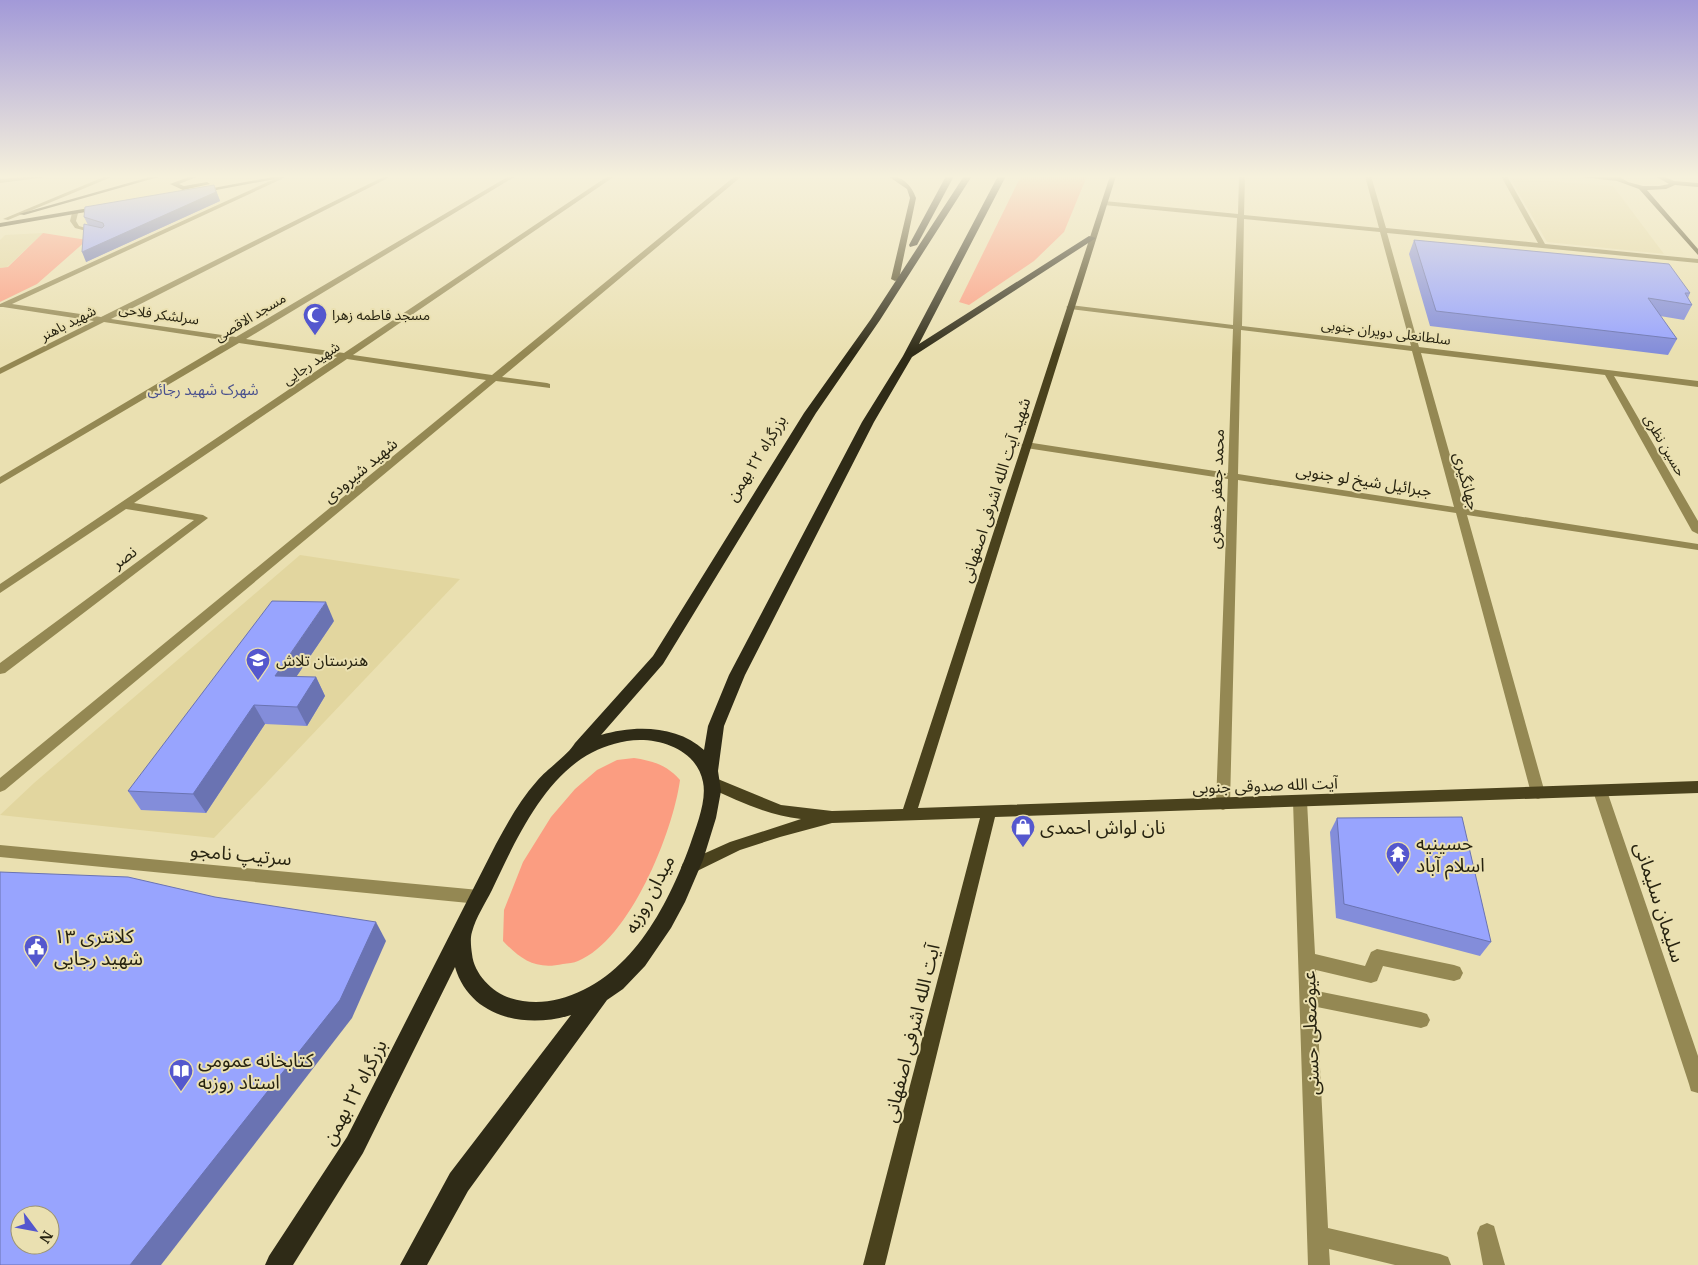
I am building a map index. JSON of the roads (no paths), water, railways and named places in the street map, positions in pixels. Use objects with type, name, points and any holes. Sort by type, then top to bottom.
[{"type":"highway","points":[[864,336],[919,235]]},
{"type":"highway","name":"بزرگراه ۲۲ بهمن","points":[[573,756],[658,660],[810,413],[864,336],[930,235]]},
{"type":"highway","points":[[711,777],[716,726],[737,675],[868,422],[908,356],[971,235]]},
{"type":"highway","points":[[908,356],[1092,238]]},
{"type":"highway","name":"میدان روزبه","points":[[632,734],[653,734],[671,738],[688,746],[701,757],[711,777],[709,807],[699,848],[655,936],[622,977],[600,993],[574,1005],[548,1011],[522,1011],[498,1004],[479,992],[467,975],[460,955],[461,934],[504,844],[517,822],[544,786],[573,756],[592,745],[612,738],[632,734]]},
{"type":"highway","name":"بزرگراه ۲۲ بهمن","points":[[278,1265],[355,1145],[461,934]]},
{"type":"highway","points":[[413,1265],[459,1182],[600,993]]},
{"type":"main road","points":[[895,279],[905,235]]},
{"type":"main road","name":"شهید آیت الله اشرفی اصفهانی","points":[[908,815],[1093,235]]},
{"type":"main road","points":[[1682,235],[1698,253]]},
{"type":"main road","points":[[711,777],[757,804],[781,811],[832,817]]},
{"type":"main road","name":"آیت الله صدوقی جنوبی","points":[[832,817],[1698,787]]},
{"type":"main road","name":"آیت الله اشرفی اصفهانی","points":[[874,1265],[989,812]]},
{"type":"main road","points":[[689,868],[735,846],[779,831],[832,817]]},
{"type":"street","points":[[2,306],[157,235]]},
{"type":"street","name":"شهید باهنر","points":[[0,371],[271,235]]},
{"type":"street","name":"مسجد الاقصی","points":[[0,481],[414,235]]},
{"type":"street","name":"شهید رجایی","points":[[0,589],[525,235]]},
{"type":"street","name":"شهید شیرودی","points":[[0,786],[667,235]]},
{"type":"street","name":"محمد جعفر جعفری","points":[[1223,804],[1239,235]]},
{"type":"street","name":"جهانگیری","points":[[1383,235],[1538,793]]},
{"type":"street","points":[[1433,235],[1698,261]]},
{"type":"street","points":[[1537,235],[1543,246]]},
{"type":"street","name":"سرلشکر فلاحی","points":[[2,306],[547,386]]},
{"type":"street","name":"سلطانعلی دویران جنوبی","points":[[1070,307],[1698,384]]},
{"type":"street","name":"حسین نظری","points":[[1608,373],[1698,530]]},
{"type":"street","name":"جبرائیل شیخ لو جنوبی","points":[[1026,445],[1698,547]]},
{"type":"street","name":"نصر","points":[[0,670],[203,518],[124,505]]},
{"type":"street","name":"سلیمان سلیمانی","points":[[1600,791],[1698,1084]]},
{"type":"street","name":"عیوضعلی حسنی","points":[[1300,801],[1319,1265]]},
{"type":"street","name":"سرتیپ نامجو","points":[[0,851],[478,897]]},
{"type":"street","points":[[1306,960],[1371,975],[1377,957],[1454,973]]},
{"type":"street","points":[[1308,997],[1421,1020]]},
{"type":"street","points":[[1487,1233],[1494,1265]]},
{"type":"street","points":[[1318,1236],[1440,1265]]},
{"type":"place","name":"مسجد فاطمه زهرا","points":[[315,336]]},
{"type":"place","name":"هنرستان تلاش","points":[[258,681]]},
{"type":"place","name":"نان لواش احمدی","points":[[1023,848]]},
{"type":"place","name":"حسینیه اسلام آباد","points":[[1398,875]]},
{"type":"place","name":"کلانتری ۱۳ شهید رجایی","points":[[36,968]]},
{"type":"place","name":"کتابخانه عمومی استاد روزبه","points":[[181,1092]]},
{"type":"district","name":"شهرک شهید رجائی","points":[[203,389]]}]
